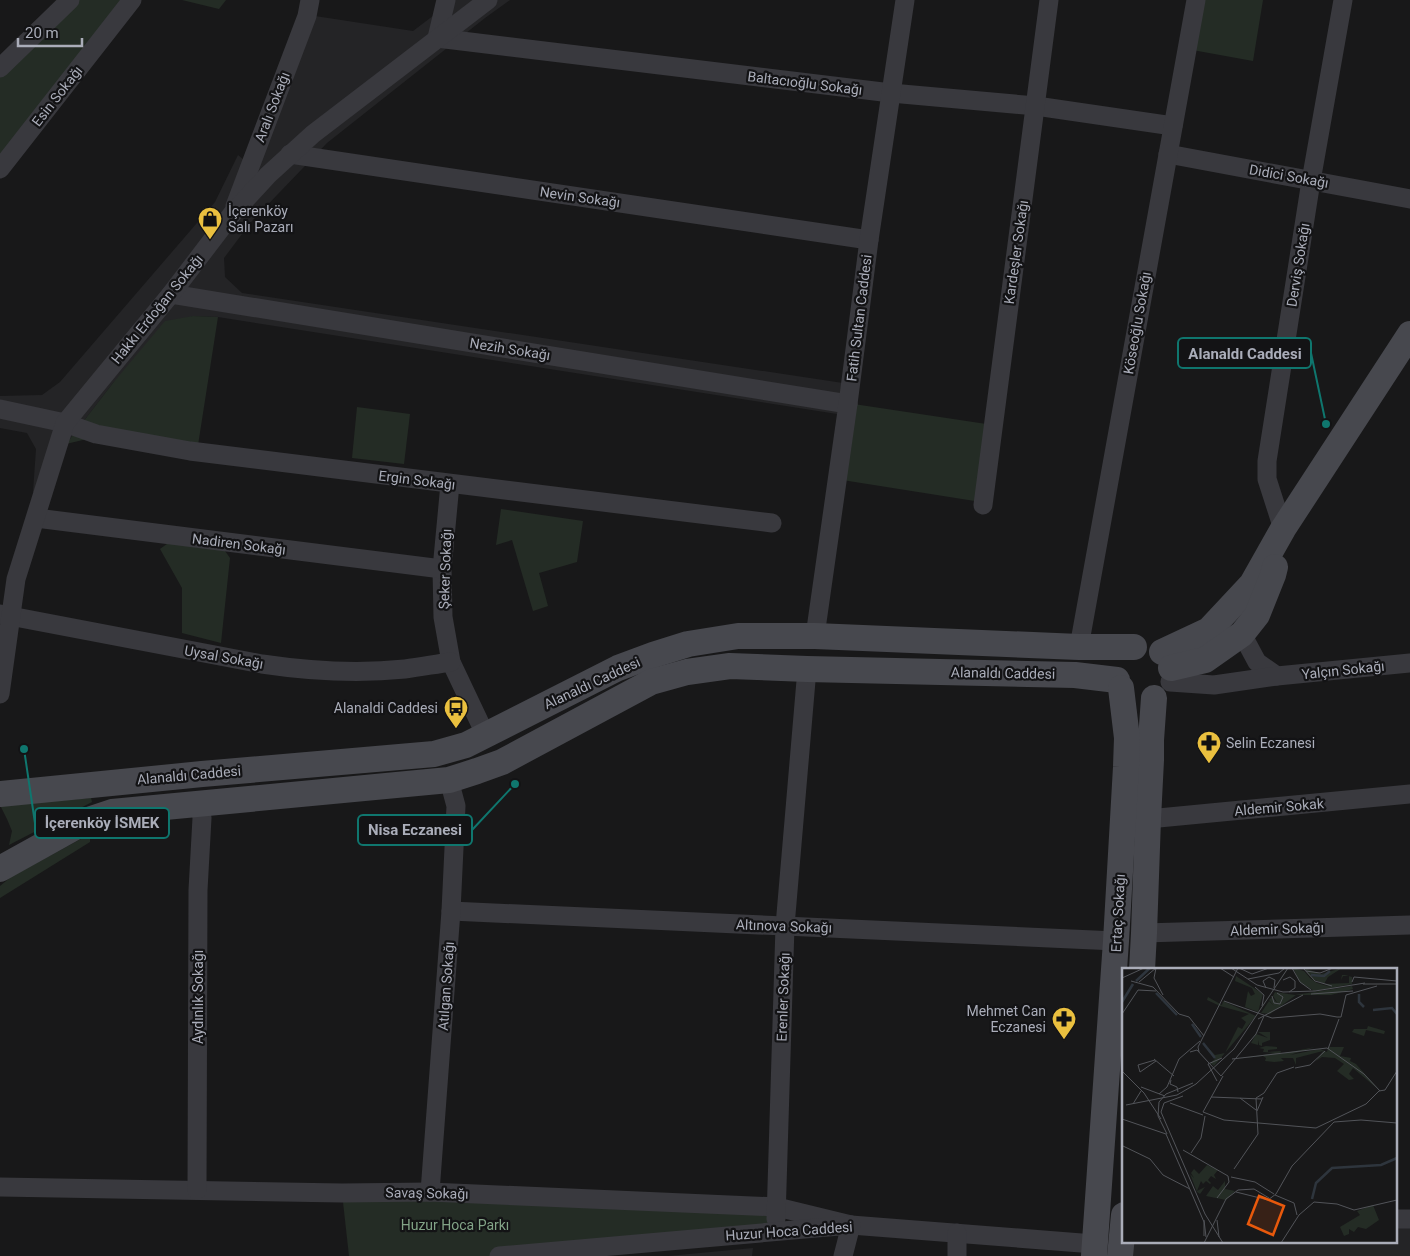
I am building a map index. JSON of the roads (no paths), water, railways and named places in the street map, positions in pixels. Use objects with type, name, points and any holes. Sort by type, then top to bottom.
[{"type":"street","points":[[0,68],[70,0]]},
{"type":"street","name":"Esin Sokağı","points":[[0,169],[132,0]]},
{"type":"street","name":"Aralı Sokağı","points":[[232,214],[307,16],[310,0]]},
{"type":"street","points":[[437,38],[446,0]]},
{"type":"street","name":"Hakkı Erdoğan Sokağı","points":[[0,694],[5,615],[65,423],[172,294],[232,214],[268,175],[313,134],[488,0]]},
{"type":"street","name":"Fatih Sultan Caddesi","points":[[816,636],[869,240],[905,0]]},
{"type":"street","name":"Kardeşler Sokağı","points":[[983,505],[1049,0]]},
{"type":"street","name":"Köseoğlu Sokağı","points":[[1079,646],[1196,0]]},
{"type":"street","name":"Derviş Sokağı","points":[[1283,529],[1267,479],[1268,460],[1311,180],[1343,0]]},
{"type":"street","name":"Baltacıoğlu Sokağı","points":[[437,38],[892,93],[1036,106],[1173,126]]},
{"type":"street","name":"Nevin Sokağı","points":[[290,154],[869,240]]},
{"type":"street","name":"Didici Sokağı","points":[[1168,154],[1410,199]]},
{"type":"street","name":"Nezih Sokağı","points":[[172,294],[848,404]]},
{"type":"street","points":[[1164,675],[1231,608],[1252,584],[1283,529],[1410,334]]},
{"type":"street","name":"Ergin Sokağı","points":[[0,409],[65,423],[96,434],[190,451],[772,523]]},
{"type":"street","name":"Şeker Sokağı","points":[[450,484],[442,569],[443,617],[451,662],[486,736]]},
{"type":"street","name":"Nadiren Sokağı","points":[[36,518],[442,569]]},
{"type":"street","points":[[1164,675],[1205,660],[1242,634],[1257,615],[1273,575],[1283,529]]},
{"type":"street","name":"Uysal Sokağı","points":[[5,615],[262,664],[303,670],[388,670],[451,662]]},
{"type":"street","points":[[1242,634],[1257,662],[1276,676]]},
{"type":"street","name":"Alanaldı Caddesi","points":[[0,794],[434,754],[466,745],[486,736],[618,668],[688,644],[738,636],[816,636],[1079,646],[1134,647],[1142,645],[1149,646],[1164,675],[1144,700],[1127,695],[1119,684],[1075,675],[730,666],[687,672],[651,682],[502,762],[449,780],[112,812],[88,820],[0,869]]},
{"type":"street","points":[[1119,684],[1116,672],[1121,656],[1127,650],[1134,647]]},
{"type":"street","name":"Yalçın Sokağı","points":[[1164,675],[1214,685],[1276,676],[1410,664]]},
{"type":"street","name":"Erenler Sokağı","points":[[775,1232],[785,926],[807,669]]},
{"type":"street","name":"Ertaç Sokağı","points":[[1142,968],[1148,819],[1164,675]]},
{"type":"street","name":"Ertaç Sokağı","points":[[1097,1246],[1127,738],[1119,684]]},
{"type":"street","name":"Atılgan Sokağı","points":[[430,1192],[452,911],[456,806],[449,780]]},
{"type":"street","name":"Aldemir Sokak","points":[[1148,819],[1410,794]]},
{"type":"street","name":"Aydınlık Sokağı","points":[[197,1190],[198,890],[202,818],[200,804]]},
{"type":"street","name":"Altınova Sokağı","points":[[452,911],[1116,941]]},
{"type":"street","name":"Aldemir Sokağı","points":[[1144,933],[1410,925]]},
{"type":"street","name":"Savaş Sokağı","points":[[0,1187],[342,1194],[430,1192],[776,1207],[851,1225]]},
{"type":"street","points":[[843,1256],[851,1225]]},
{"type":"street","name":"Huzur Hoca Caddesi","points":[[499,1256],[592,1252],[851,1225],[1097,1246]]},
{"type":"street","points":[[957,1233],[957,1256]]},
{"type":"street","points":[[1097,1246],[1122,1234]]},
{"type":"place","name":"İçerenköy Salı Pazarı","points":[[210,240]]},
{"type":"place","name":"Alanaldı Caddesi","points":[[1326,424]]},
{"type":"place","name":"Alanaldi Caddesi","points":[[456,729]]},
{"type":"place","name":"İçerenköy İSMEK","points":[[24,749]]},
{"type":"place","name":"Selin Eczanesi","points":[[1209,764]]},
{"type":"place","name":"Nisa Eczanesi","points":[[515,784]]},
{"type":"place","name":"Mehmet Can Eczanesi","points":[[1064,1040]]},
{"type":"park label","name":"Huzur Hoca Parkı","points":[[455,1225]]}]
